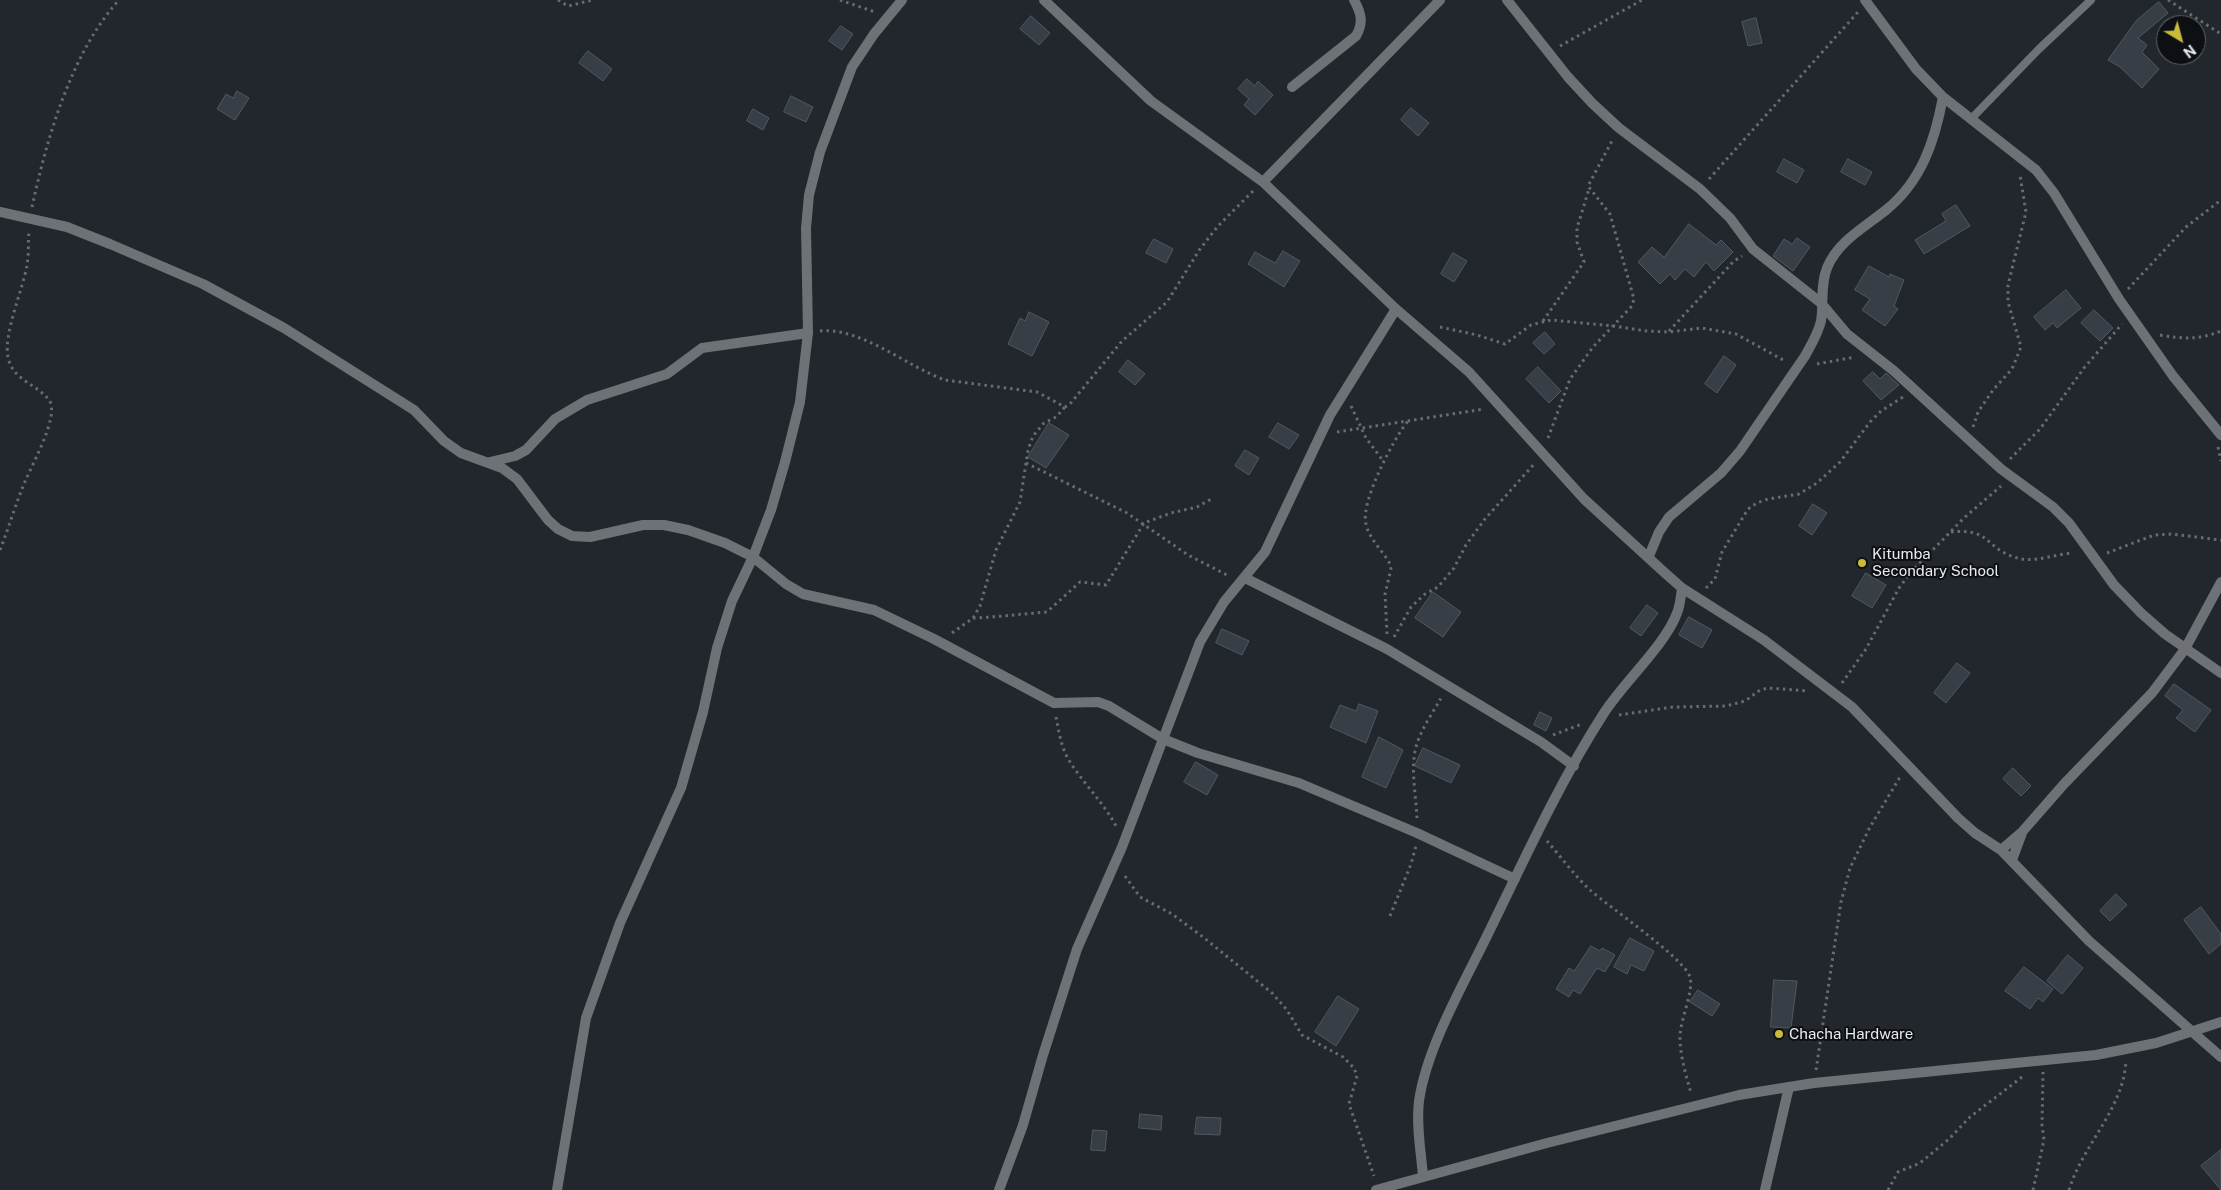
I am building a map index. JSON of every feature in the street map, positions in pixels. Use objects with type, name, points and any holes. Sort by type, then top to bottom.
[{"type":"street","points":[[557,1190],[586,1018],[620,923],[682,788],[703,712],[717,648],[732,601],[753,557],[771,510],[800,402],[808,333],[806,228],[809,195],[820,152],[852,67],[888,16],[902,0]]},
{"type":"street","points":[[1044,0],[1151,100],[1264,182],[1396,309],[1469,372],[1542,455],[1584,499],[1649,556],[1682,588],[1764,640],[1835,692],[1852,707],[1958,818],[1975,833],[2001,850],[2089,941],[2221,1057]]},
{"type":"street","points":[[1292,87],[1356,36],[1361,27],[1362,18],[1354,0]]},
{"type":"street","points":[[1264,182],[1440,0]]},
{"type":"street","points":[[1507,0],[1574,84],[1619,128],[1700,189],[1730,218],[1753,249],[1821,302],[1847,334],[1914,389],[2001,469],[2053,507],[2069,523],[2114,585],[2134,606],[2185,649],[2221,673]]},
{"type":"street","points":[[1866,1],[1916,69],[1943,97],[2036,170],[2054,193],[2119,299],[2173,376],[2221,435]]},
{"type":"street","points":[[1649,556],[1659,532],[1669,517],[1721,473],[1740,451],[1815,340],[1821,321],[1821,302],[1827,268],[1835,254],[1850,238],[1886,210],[1911,185],[1929,152],[1943,97]]},
{"type":"street","points":[[0,212],[67,227],[203,284],[315,346],[407,404],[424,418],[444,441],[461,453],[490,462],[517,479],[548,520],[558,529],[572,536],[590,537],[643,525],[664,526],[697,533],[753,557],[786,584],[803,594],[874,610],[934,639],[1054,703],[1098,702],[1109,706],[1163,739],[1198,753],[1299,783],[1417,833],[1515,879]]},
{"type":"street","points":[[999,1190],[1023,1125],[1042,1055],[1077,949],[1122,848],[1200,642],[1224,602],[1265,552],[1320,434],[1396,309]]},
{"type":"street","points":[[490,462],[515,456],[526,450],[555,420],[587,400],[667,374],[702,348],[808,333]]},
{"type":"street","points":[[1245,578],[1388,647],[1541,742],[1574,766]]},
{"type":"street","points":[[2001,850],[2022,832],[2059,789],[2152,693],[2185,649],[2221,582]]},
{"type":"street","points":[[1424,1176],[1418,1124],[1419,1101],[1427,1069],[1448,1015],[1515,879],[1574,766],[1615,695],[1669,629],[1678,613],[1682,588]]},
{"type":"street","points":[[2012,860],[2022,832]]},
{"type":"street","points":[[1377,1190],[1424,1176],[1739,1095],[1814,1083],[2127,1050],[2221,1022]]},
{"type":"street","points":[[1765,1190],[1789,1087]]},
{"type":"lane","points":[[1971,119],[2039,49],[2091,0]]},
{"type":"path","points":[[0,550],[21,489],[45,436],[52,409],[49,401],[11,367],[7,356],[9,337],[28,263],[29,218],[43,159],[73,74],[103,18],[118,0]]},
{"type":"path","points":[[558,0],[568,6],[593,0]]},
{"type":"path","points":[[840,0],[888,16]]},
{"type":"path","points":[[1548,53],[1642,0]]},
{"type":"path","points":[[2168,0],[2221,34]]},
{"type":"path","points":[[1700,189],[1866,1]]},
{"type":"path","points":[[1543,322],[1584,262],[1577,242],[1577,228],[1590,189],[1590,178],[1619,128]]},
{"type":"path","points":[[1969,439],[1978,412],[1993,390],[2012,369],[2021,347],[2008,302],[2008,285],[2026,212],[2016,155]]},
{"type":"path","points":[[934,639],[952,633],[973,618],[980,606],[996,550],[1020,502],[1026,462],[1033,436],[1044,423],[1056,417],[1065,406],[1070,404],[1122,341],[1166,302],[1200,249],[1218,226],[1264,182]]},
{"type":"path","points":[[1388,647],[1411,607],[1425,594],[1438,586],[1454,568],[1466,544],[1485,518],[1542,455],[1570,379],[1593,347],[1632,306],[1634,299],[1610,214],[1590,189]]},
{"type":"path","points":[[2119,299],[2186,227],[2221,200]]},
{"type":"path","points":[[1668,332],[1734,261],[1753,249]]},
{"type":"path","points":[[2001,469],[2040,429],[2084,368],[2130,314]]},
{"type":"path","points":[[1434,326],[1477,334],[1505,344],[1531,325],[1551,320],[1614,326],[1638,331],[1668,332],[1702,328],[1736,334],[1796,368],[1873,354]]},
{"type":"path","points":[[808,333],[827,331],[849,336],[893,353],[938,378],[1037,392],[1065,406]]},
{"type":"path","points":[[2143,332],[2187,339],[2204,338],[2221,331]]},
{"type":"path","points":[[1697,596],[1715,579],[1722,552],[1748,510],[1757,503],[1768,499],[1799,494],[1817,483],[1840,462],[1870,422],[1881,411],[1914,389]]},
{"type":"path","points":[[1344,392],[1361,429],[1384,462]]},
{"type":"path","points":[[1320,434],[1499,406]]},
{"type":"path","points":[[1388,647],[1384,612],[1386,586],[1391,569],[1390,564],[1365,521],[1372,493],[1384,462],[1396,435],[1408,421]]},
{"type":"path","points":[[1026,462],[1144,523],[1188,555],[1219,572],[1245,578]]},
{"type":"path","points":[[1541,742],[1572,727],[1601,718],[1673,707],[1726,706],[1745,701],[1760,690],[1768,688],[1835,692],[1866,649],[1899,588],[1950,532],[2011,477]]},
{"type":"path","points":[[973,618],[1000,617],[1023,612],[1047,612],[1080,582],[1088,582],[1103,587],[1144,523],[1171,512],[1197,507],[1213,498]]},
{"type":"path","points":[[1950,532],[1972,531],[2014,558],[2026,559],[2075,552],[2092,554],[2113,551],[2154,536],[2172,534],[2221,540]]},
{"type":"path","points":[[1390,916],[1411,864],[1417,833],[1414,764],[1416,749],[1422,732],[1448,685]]},
{"type":"path","points":[[1054,703],[1062,745],[1069,761],[1106,808],[1118,829],[1122,848]]},
{"type":"path","points":[[1814,1083],[1841,902],[1850,868],[1870,826],[1907,766]]},
{"type":"path","points":[[1539,832],[1590,890],[1668,953],[1685,968],[1690,976],[1691,985],[1680,1037],[1684,1064],[1695,1106]]},
{"type":"path","points":[[1117,859],[1128,882],[1140,897],[1172,914],[1203,936],[1272,993],[1287,1010],[1302,1035],[1343,1057],[1354,1068],[1357,1076],[1349,1104],[1377,1190]]},
{"type":"path","points":[[2069,1190],[2083,1156],[2118,1097],[2124,1081],[2127,1050]]},
{"type":"path","points":[[2033,1190],[2044,1140],[2042,1125],[2044,1060]]},
{"type":"path","points":[[1888,1190],[1898,1172],[1920,1163],[1949,1139],[1970,1117],[2013,1085],[2022,1076],[2031,1061]]},
{"type":"building","points":[[2159,2],[2168,13],[2166,15],[2156,15],[2156,23],[2138,38],[2147,45],[2142,52],[2159,69],[2142,88],[2120,67],[2108,60],[2136,21]]},
{"type":"building","points":[[1031,16],[1050,33],[1039,45],[1020,29]]},
{"type":"building","points":[[1756,18],[1762,43],[1748,46],[1742,22]]},
{"type":"building","points":[[841,26],[853,34],[842,50],[829,41]]},
{"type":"building","points":[[588,51],[612,69],[603,81],[579,63]]},
{"type":"building","points":[[1247,79],[1255,86],[1258,81],[1273,95],[1255,115],[1244,105],[1249,99],[1238,89]]},
{"type":"building","points":[[237,91],[249,98],[235,120],[217,109],[226,94],[233,98]]},
{"type":"building","points":[[791,96],[813,107],[806,122],[784,112]]},
{"type":"building","points":[[1411,108],[1429,123],[1418,136],[1401,120]]},
{"type":"building","points":[[753,109],[769,118],[763,130],[747,121]]},
{"type":"building","points":[[1784,159],[1804,170],[1797,183],[1777,172]]},
{"type":"building","points":[[1848,159],[1872,172],[1865,185],[1841,172]]},
{"type":"building","points":[[1956,205],[1970,226],[1924,254],[1915,240],[1946,221],[1942,214]]},
{"type":"building","points":[[1689,224],[1716,245],[1721,240],[1733,252],[1714,271],[1706,262],[1694,277],[1685,269],[1675,280],[1670,274],[1660,284],[1638,262],[1652,247],[1664,257]]},
{"type":"building","points":[[1797,238],[1810,247],[1793,271],[1773,256],[1784,239],[1792,244]]},
{"type":"building","points":[[1154,239],[1173,249],[1166,263],[1146,253]]},
{"type":"building","points":[[1283,251],[1300,261],[1284,287],[1248,264],[1255,252],[1275,263]]},
{"type":"building","points":[[1453,253],[1467,261],[1454,282],[1441,274]]},
{"type":"building","points":[[1869,266],[1889,277],[1890,274],[1904,280],[1894,306],[1898,309],[1885,326],[1862,310],[1870,299],[1855,290]]},
{"type":"building","points":[[2066,290],[2081,308],[2057,328],[2053,323],[2045,330],[2034,317]]},
{"type":"building","points":[[2094,310],[2113,328],[2100,341],[2081,323]]},
{"type":"building","points":[[1029,312],[1049,322],[1032,356],[1008,344],[1020,318],[1025,321]]},
{"type":"building","points":[[1545,332],[1555,344],[1544,354],[1533,343]]},
{"type":"building","points":[[1724,356],[1736,365],[1717,393],[1705,384]]},
{"type":"building","points":[[1128,360],[1145,374],[1135,385],[1119,372]]},
{"type":"building","points":[[1538,367],[1561,391],[1549,403],[1526,379]]},
{"type":"building","points":[[1873,372],[1880,379],[1886,373],[1899,385],[1881,400],[1863,381]]},
{"type":"building","points":[[1049,423],[1069,435],[1046,468],[1028,457]]},
{"type":"building","points":[[1278,423],[1299,435],[1289,449],[1269,437]]},
{"type":"building","points":[[1245,450],[1259,458],[1249,475],[1235,466]]},
{"type":"building","points":[[1813,504],[1827,513],[1812,535],[1799,526]]},
{"type":"building","points":[[1866,573],[1886,585],[1872,608],[1852,596]]},
{"type":"building","points":[[1433,592],[1461,612],[1443,637],[1415,618]]},
{"type":"building","points":[[1647,605],[1658,613],[1641,636],[1630,628]]},
{"type":"building","points":[[1689,617],[1712,630],[1702,648],[1679,635]]},
{"type":"building","points":[[1222,629],[1249,641],[1242,655],[1216,643]]},
{"type":"building","points":[[1957,663],[1970,673],[1946,703],[1934,693]]},
{"type":"building","points":[[2174,684],[2211,710],[2195,732],[2176,718],[2183,710],[2165,696]]},
{"type":"building","points":[[1359,704],[1378,711],[1366,743],[1330,727],[1340,705],[1356,711]]},
{"type":"building","points":[[1540,712],[1552,718],[1546,731],[1534,725]]},
{"type":"building","points":[[1379,737],[1403,750],[1386,788],[1362,777]]},
{"type":"building","points":[[1423,748],[1460,765],[1451,783],[1415,766]]},
{"type":"building","points":[[1196,762],[1218,775],[1207,795],[1184,782]]},
{"type":"building","points":[[2013,768],[2031,786],[2021,796],[2003,779]]},
{"type":"building","points":[[2116,894],[2127,905],[2110,921],[2100,911]]},
{"type":"building","points":[[2201,907],[2221,934],[2221,944],[2209,954],[2184,920]]},
{"type":"building","points":[[1630,938],[1654,951],[1644,971],[1631,965],[1627,974],[1614,967]]},
{"type":"building","points":[[1591,946],[1600,951],[1602,948],[1615,955],[1605,972],[1597,968],[1580,994],[1573,990],[1569,997],[1556,989],[1569,968],[1574,971]]},
{"type":"building","points":[[2068,955],[2083,968],[2062,994],[2047,981]]},
{"type":"building","points":[[2024,967],[2053,989],[2043,1002],[2038,998],[2030,1009],[2005,991]]},
{"type":"building","points":[[1774,980],[1797,981],[1791,1028],[1771,1027]]},
{"type":"building","points":[[1698,990],[1720,1004],[1712,1016],[1690,1002]]},
{"type":"building","points":[[1338,996],[1359,1009],[1336,1046],[1315,1032]]},
{"type":"building","points":[[1140,1114],[1162,1116],[1161,1130],[1139,1128]]},
{"type":"building","points":[[1197,1117],[1221,1118],[1220,1135],[1195,1134]]},
{"type":"building","points":[[1093,1130],[1107,1131],[1105,1151],[1091,1150]]},
{"type":"building","points":[[2221,1150],[2221,1190],[2201,1166]]},
{"type":"place","name":"Kitumba Secondary School","points":[[1862,563]]},
{"type":"place","name":"Chacha Hardware","points":[[1779,1034]]}]
